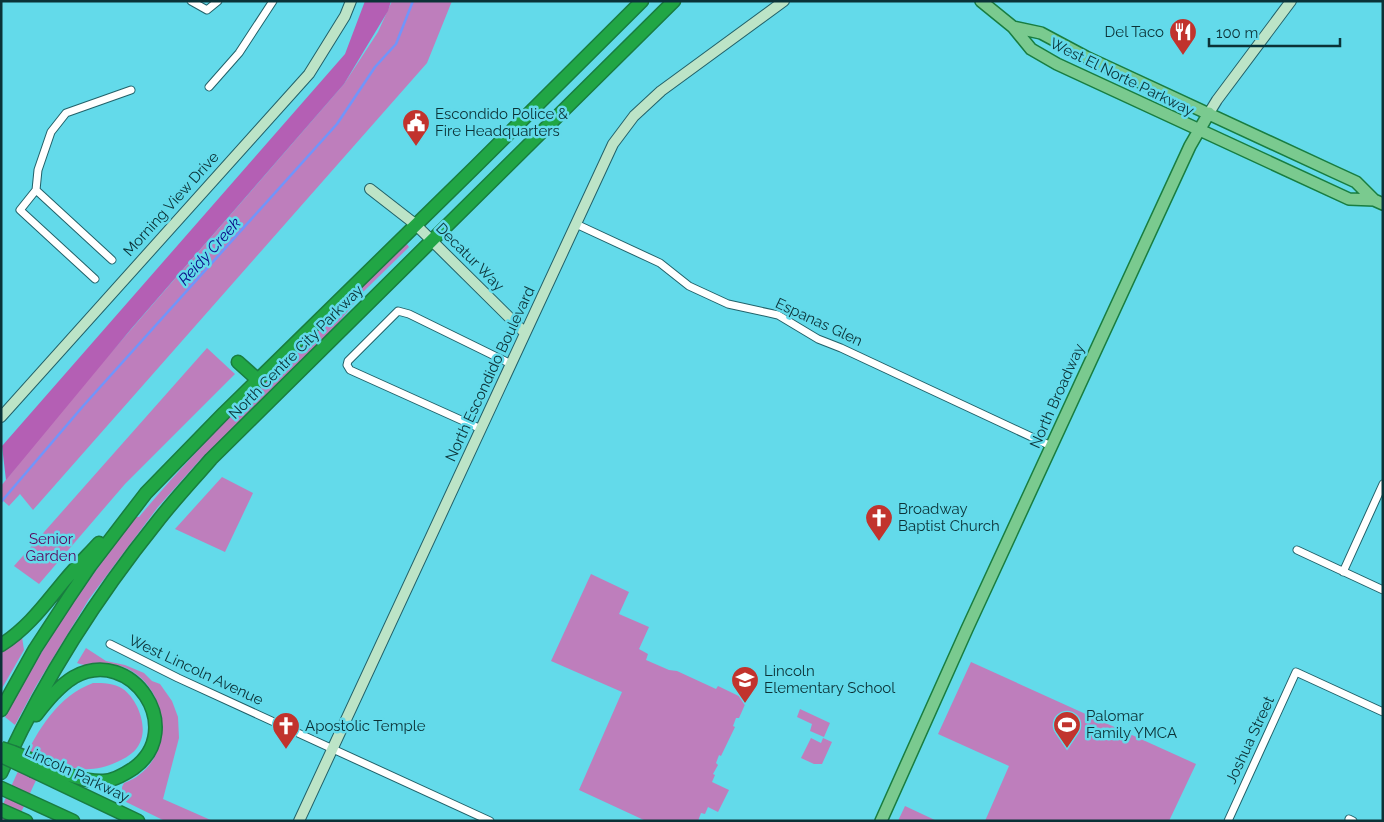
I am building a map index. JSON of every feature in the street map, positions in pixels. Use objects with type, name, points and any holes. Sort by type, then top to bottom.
[{"type":"highway","name":"North Centre City Parkway","points":[[1,710],[35,649],[69,597],[90,566],[146,493],[189,448],[642,1]]},
{"type":"highway","name":"North Centre City Parkway","points":[[1,773],[18,736],[73,639],[98,600],[157,521],[211,459],[674,1]]},
{"type":"highway","points":[[238,362],[258,380]]},
{"type":"highway","points":[[1,645],[16,636],[27,625],[68,577],[146,493]]},
{"type":"highway","points":[[1,748],[13,752],[35,767],[90,780],[104,781],[129,771],[150,751],[154,739],[155,720],[149,700],[136,683],[120,674],[107,670],[88,672],[64,684],[18,736]]},
{"type":"highway","name":"Lincoln Parkway","points":[[1,756],[35,767],[138,821]]},
{"type":"highway","points":[[1,788],[73,821]]},
{"type":"highway","points":[[7,812],[26,821]]},
{"type":"main road","name":"West El Norte Parkway","points":[[981,1],[1013,26],[1031,50],[1055,63],[1349,199],[1378,202]]},
{"type":"main road","name":"West El Norte Parkway","points":[[1013,26],[1041,33],[1086,57],[1356,182],[1378,202]]},
{"type":"main road","name":"North Broadway","points":[[882,821],[1051,446],[1186,155],[1209,113]]},
{"type":"street","points":[[191,1],[207,10],[218,1]]},
{"type":"street","points":[[209,87],[239,53],[273,1]]},
{"type":"street","name":"Morning View Drive","points":[[1,418],[309,74],[345,16],[351,1]]},
{"type":"street","name":"North Escondido Boulevard","points":[[299,821],[613,144],[634,116],[661,91],[784,1]]},
{"type":"street","name":"North Broadway","points":[[1209,113],[1291,1]]},
{"type":"street","points":[[96,279],[20,210],[36,190],[38,170],[51,132],[66,113],[132,90]]},
{"type":"street","name":"Decatur Way","points":[[370,189],[416,224],[525,333]]},
{"type":"street","points":[[36,190],[112,260]]},
{"type":"street","name":"Espanas Glen","points":[[576,224],[660,263],[689,286],[728,304],[778,315],[818,339],[1051,446]]},
{"type":"street","points":[[481,429],[350,370],[347,365],[348,361],[398,311],[409,314],[511,364]]},
{"type":"street","points":[[1343,572],[1383,484]]},
{"type":"street","points":[[1296,550],[1383,590]]},
{"type":"street","name":"West Lincoln Avenue","points":[[110,644],[332,750],[490,821]]},
{"type":"street","name":"Joshua Street","points":[[1228,821],[1296,672],[1383,712]]},
{"type":"green space","points":[[392,1],[452,1],[427,63],[33,510],[20,494],[9,506],[1,499],[1,486],[62,409],[344,84],[378,32]]},
{"type":"green space","points":[[407,244],[409,247],[363,292],[336,326],[199,461],[158,507],[89,599],[36,686],[15,725],[5,717],[34,665],[66,614],[136,517],[139,517],[232,414],[397,251]]},
{"type":"green space","name":"Senior Garden","points":[[207,348],[235,374],[125,484],[39,584],[14,566]]},
{"type":"green space","points":[[222,477],[253,493],[225,552],[175,529]]},
{"type":"green space","points":[[591,574],[629,592],[619,614],[649,627],[639,649],[648,654],[646,660],[669,670],[677,671],[716,689],[718,686],[747,700],[739,718],[736,718],[733,726],[735,727],[721,756],[719,755],[716,763],[718,765],[713,774],[715,775],[712,782],[729,790],[718,812],[708,807],[705,814],[701,813],[698,821],[646,821],[579,790],[622,692],[551,661]]},
{"type":"green space","points":[[22,637],[24,650],[1,690],[1,653]]},
{"type":"green space","points":[[86,648],[106,661],[125,665],[144,673],[152,681],[160,684],[172,701],[178,717],[179,738],[163,799],[213,821],[165,821],[122,800],[122,787],[124,783],[141,774],[152,761],[159,745],[162,727],[159,709],[153,693],[142,679],[126,668],[114,665],[83,665],[77,663]]},
{"type":"green space","name":"Palomar Family YMCA","points":[[971,662],[1196,764],[1169,821],[985,821],[1009,766],[938,734]]},
{"type":"green space","points":[[93,683],[105,683],[116,686],[123,689],[133,699],[142,719],[143,727],[143,734],[138,746],[123,759],[94,769],[75,768],[46,759],[17,821],[1,821],[3,804],[38,734],[61,703]]},
{"type":"green space","points":[[800,709],[830,723],[824,737],[810,731],[812,724],[797,717]]},
{"type":"green space","points":[[811,738],[821,743],[823,738],[832,742],[822,764],[814,764],[801,758]]},
{"type":"green space","points":[[905,806],[937,821],[898,821]]},
{"type":"shaded area","points":[[365,1],[391,1],[388,11],[344,84],[131,329],[6,480],[2,446],[345,54]]},
{"type":"waterway","name":"Reidy Creek","points":[[1,502],[84,405],[337,124],[375,67],[396,44],[413,1]]},
{"type":"place","name":"Del Taco","points":[[1183,56]]},
{"type":"place","name":"Escondido Police & Fire Headquarters","points":[[416,147]]},
{"type":"place","name":"Broadway Baptist Church","points":[[879,542]]},
{"type":"place","name":"Lincoln Elementary School","points":[[745,704]]},
{"type":"place","name":"Palomar Family YMCA","points":[[1067,749]]},
{"type":"place","name":"Apostolic Temple","points":[[286,750]]}]
